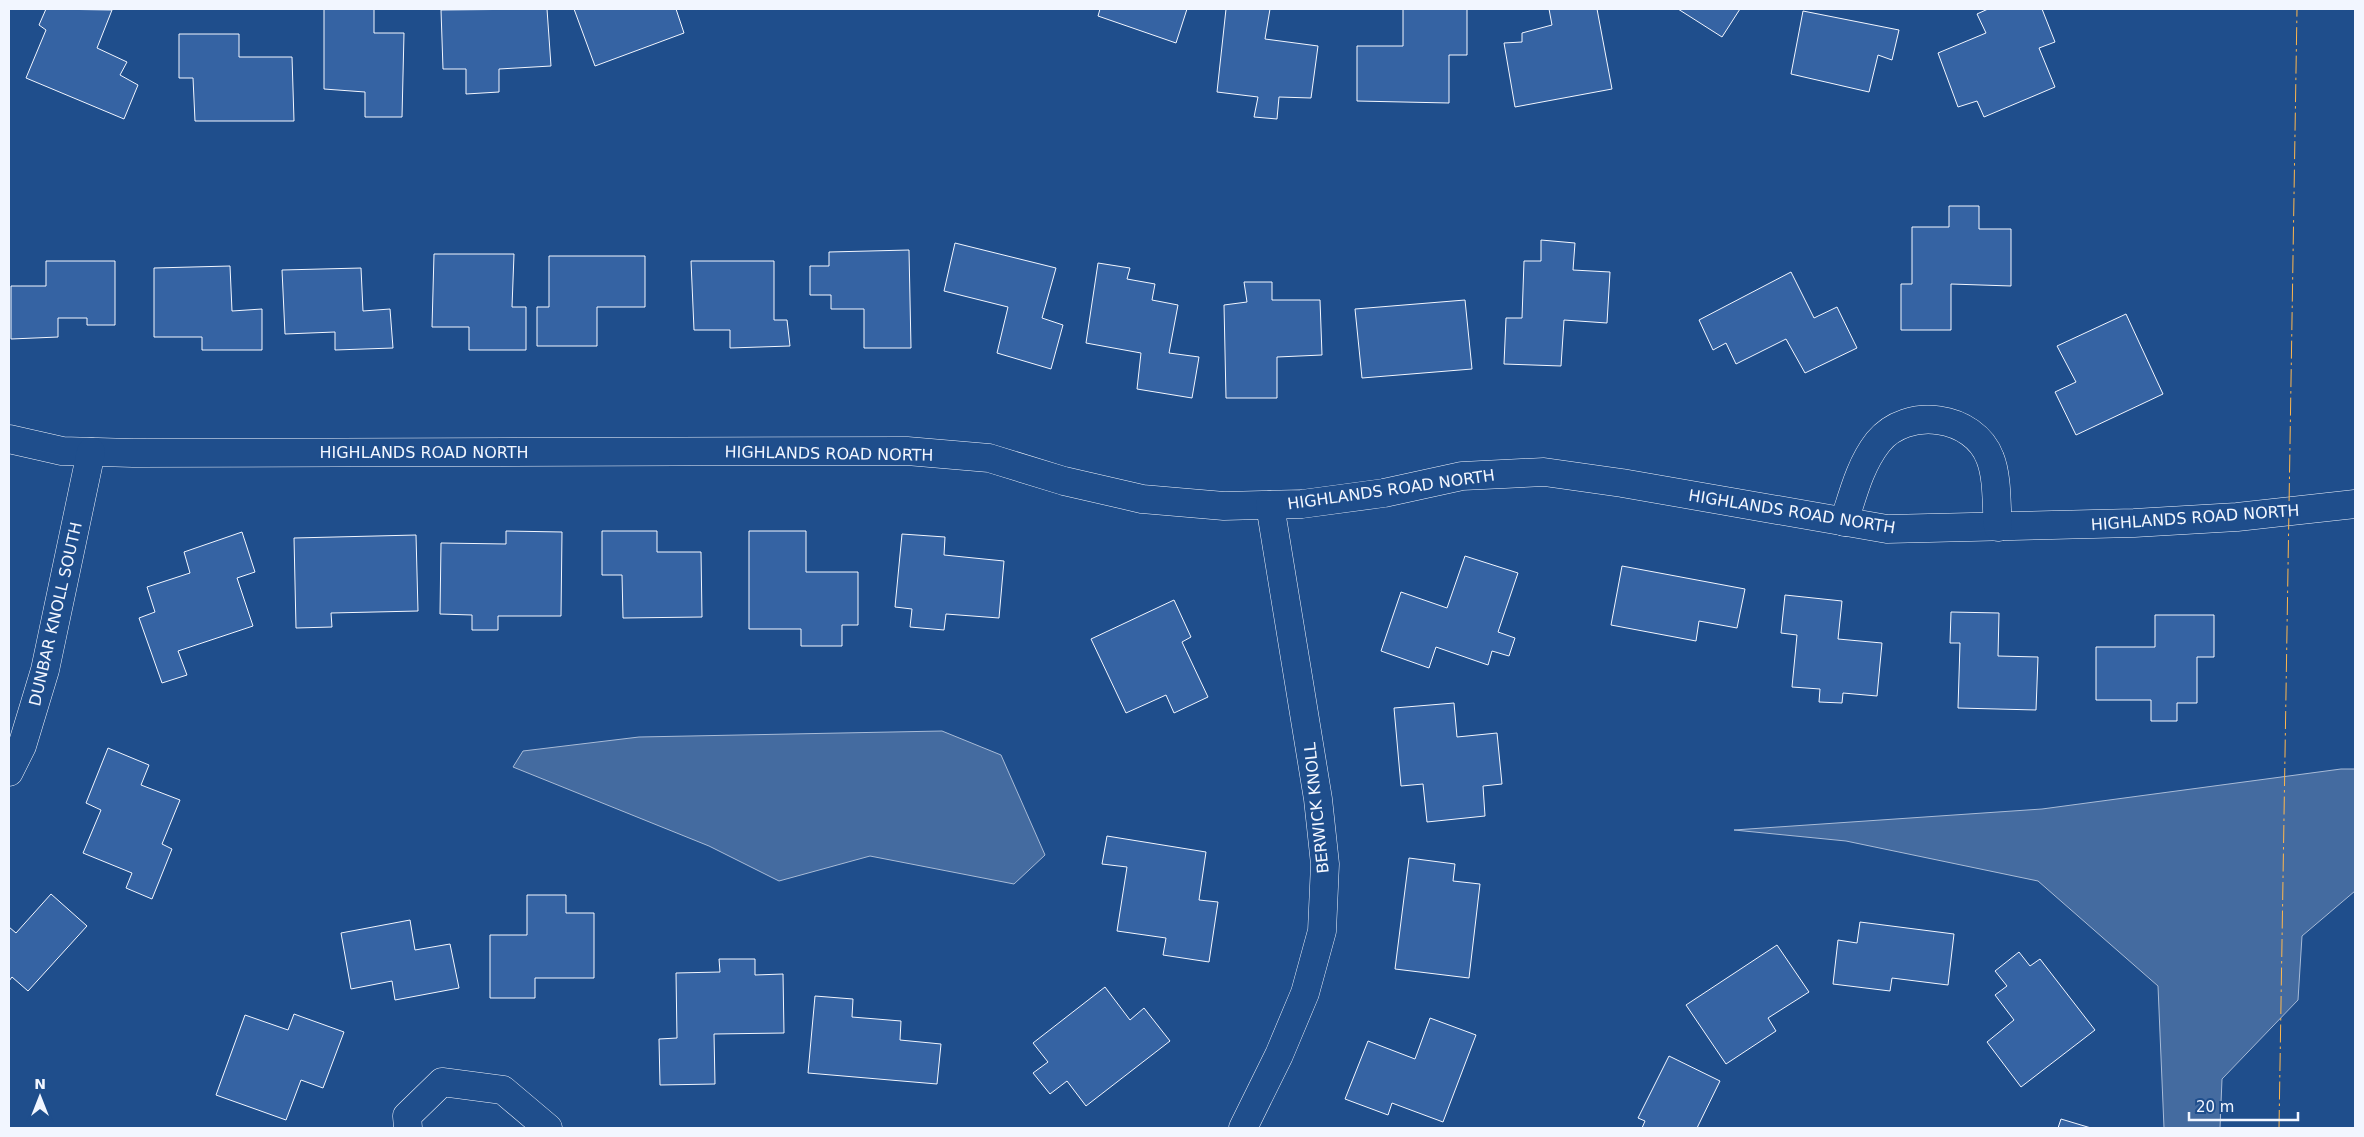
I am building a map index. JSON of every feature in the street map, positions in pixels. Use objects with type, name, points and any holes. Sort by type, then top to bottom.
[{"type":"street","points":[[1844,522],[1862,465],[1880,440],[1902,424],[1928,419],[1957,424],[1977,438],[1990,458],[1998,527]]},
{"type":"street","name":"HIGHLANDS ROAD NORTH","points":[[9,439],[62,451],[91,452],[907,451],[988,458],[1064,481],[1142,499],[1224,506],[1302,504],[1384,492],[1462,476],[1544,472],[1622,483],[1887,529],[1998,527],[2228,517],[2355,504]]},
{"type":"street","name":"DUNBAR KNOLL SOUTH","points":[[9,772],[22,746],[45,670],[91,452]]},
{"type":"street","name":"BERWICK KNOLL","points":[[1242,1128],[1279,1055],[1305,993],[1322,931],[1325,864],[1318,799],[1270,505]]},
{"type":"street","points":[[408,1128],[407,1116],[442,1082],[503,1090],[548,1128]]},
{"type":"water","points":[[942,731],[1001,755],[1045,855],[1014,884],[870,856],[779,881],[709,846],[513,767],[523,751],[639,737]]},
{"type":"water","points":[[2341,769],[2355,769],[2355,891],[2302,936],[2298,1000],[2222,1079],[2220,1128],[2164,1128],[2158,986],[2038,881],[1846,841],[1734,830],[2042,809]]},
{"type":"building","points":[[46,9],[112,10],[97,48],[127,62],[120,75],[138,85],[124,119],[26,78],[46,30],[39,25]]},
{"type":"building","points":[[324,9],[374,9],[374,33],[404,33],[402,117],[365,117],[365,92],[324,89]]},
{"type":"building","points":[[547,9],[551,66],[499,69],[499,92],[466,94],[466,69],[443,69],[441,10]]},
{"type":"building","points":[[574,9],[676,9],[684,33],[595,66]]},
{"type":"building","points":[[1100,9],[1187,9],[1176,43],[1098,16]]},
{"type":"building","points":[[1226,9],[1270,9],[1265,39],[1318,46],[1311,98],[1279,97],[1277,119],[1254,117],[1258,97],[1217,92]]},
{"type":"building","points":[[1403,9],[1467,9],[1467,55],[1449,55],[1449,103],[1357,101],[1357,46],[1403,46]]},
{"type":"building","points":[[1549,9],[1597,9],[1612,89],[1515,107],[1504,43],[1522,42],[1522,33],[1552,25]]},
{"type":"building","points":[[1678,9],[1740,9],[1722,37]]},
{"type":"building","points":[[1988,9],[2042,9],[2055,42],[2039,48],[2055,87],[1984,117],[1977,101],[1958,107],[1938,53],[1986,33],[1977,14]]},
{"type":"building","points":[[1803,11],[1899,30],[1892,60],[1878,55],[1869,92],[1791,74]]},
{"type":"building","points":[[179,34],[239,34],[239,57],[292,57],[294,121],[195,121],[193,78],[179,78]]},
{"type":"building","points":[[1949,206],[1979,206],[1979,229],[2011,229],[2011,286],[1951,284],[1951,330],[1901,330],[1901,284],[1912,284],[1912,227],[1949,227]]},
{"type":"building","points":[[1541,240],[1575,243],[1573,270],[1610,272],[1607,323],[1564,320],[1561,366],[1504,364],[1506,318],[1522,318],[1524,261],[1541,261]]},
{"type":"building","points":[[955,243],[1056,268],[1042,318],[1063,325],[1051,369],[997,353],[1008,307],[944,291]]},
{"type":"building","points":[[909,250],[911,348],[864,348],[864,309],[831,309],[831,295],[810,295],[810,266],[829,266],[829,252]]},
{"type":"building","points":[[434,254],[514,254],[512,307],[526,307],[526,350],[469,350],[469,327],[432,327]]},
{"type":"building","points":[[549,256],[645,256],[645,307],[597,307],[597,346],[537,346],[537,307],[549,307]]},
{"type":"building","points":[[46,261],[115,261],[115,325],[87,325],[87,318],[58,318],[58,337],[11,339],[11,286],[46,286]]},
{"type":"building","points":[[691,261],[774,261],[774,320],[787,320],[790,346],[730,348],[730,330],[694,330]]},
{"type":"building","points":[[1098,263],[1130,268],[1127,279],[1155,284],[1152,300],[1178,305],[1169,353],[1199,357],[1192,398],[1137,389],[1141,353],[1086,343]]},
{"type":"building","points":[[230,266],[232,311],[262,309],[262,350],[202,350],[202,337],[154,337],[154,268]]},
{"type":"building","points":[[361,268],[363,311],[390,309],[393,348],[335,350],[335,332],[285,334],[282,270]]},
{"type":"building","points":[[1791,272],[1814,318],[1837,307],[1857,348],[1805,373],[1786,339],[1736,364],[1726,343],[1713,350],[1699,320]]},
{"type":"building","points":[[1244,282],[1272,282],[1272,300],[1320,300],[1322,355],[1277,357],[1277,398],[1226,398],[1224,305],[1247,302]]},
{"type":"building","points":[[1465,300],[1472,369],[1362,378],[1355,309]]},
{"type":"building","points":[[2126,314],[2163,394],[2076,435],[2055,392],[2076,382],[2057,346]]},
{"type":"building","points":[[506,531],[562,532],[561,616],[498,616],[498,630],[472,630],[472,615],[440,614],[441,543],[506,544]]},
{"type":"building","points":[[602,531],[657,531],[657,552],[701,552],[702,617],[623,618],[622,575],[602,575]]},
{"type":"building","points":[[749,531],[806,531],[806,572],[858,572],[858,625],[842,625],[842,646],[801,646],[801,629],[749,629]]},
{"type":"building","points":[[242,532],[255,572],[237,578],[253,626],[178,651],[187,675],[162,683],[139,618],[155,612],[147,587],[190,573],[184,552]]},
{"type":"building","points":[[902,534],[945,537],[944,555],[1004,561],[999,618],[946,614],[944,630],[910,627],[912,609],[895,607]]},
{"type":"building","points":[[416,535],[418,611],[331,613],[332,627],[296,628],[294,538]]},
{"type":"building","points":[[1465,556],[1518,573],[1498,632],[1515,638],[1509,656],[1492,651],[1488,665],[1436,647],[1429,668],[1381,651],[1401,592],[1447,608]]},
{"type":"building","points":[[1622,566],[1745,589],[1737,628],[1699,621],[1696,641],[1611,625]]},
{"type":"building","points":[[1785,595],[1842,601],[1838,639],[1882,643],[1877,696],[1843,693],[1842,703],[1819,702],[1820,689],[1792,687],[1797,635],[1781,633]]},
{"type":"building","points":[[1174,600],[1191,637],[1182,642],[1208,697],[1174,713],[1166,695],[1126,713],[1091,639]]},
{"type":"building","points":[[1951,612],[1999,613],[1998,656],[2038,657],[2036,710],[1958,708],[1960,643],[1950,643]]},
{"type":"building","points":[[2155,615],[2214,615],[2214,657],[2197,657],[2197,703],[2177,703],[2177,721],[2151,721],[2151,700],[2096,700],[2096,647],[2155,647]]},
{"type":"building","points":[[1454,703],[1457,737],[1497,733],[1502,784],[1483,786],[1485,816],[1427,822],[1423,784],[1401,786],[1394,708]]},
{"type":"building","points":[[108,748],[149,765],[141,785],[180,800],[162,844],[172,849],[152,899],[126,888],[132,873],[83,853],[101,810],[86,803]]},
{"type":"building","points":[[1107,836],[1206,852],[1199,900],[1218,902],[1209,962],[1163,955],[1166,938],[1117,931],[1127,867],[1102,864]]},
{"type":"building","points":[[1409,858],[1455,864],[1453,881],[1480,884],[1469,978],[1395,969]]},
{"type":"building","points":[[51,894],[87,926],[28,991],[12,977],[9,981],[9,927],[16,933]]},
{"type":"building","points":[[527,895],[566,895],[566,913],[594,913],[594,978],[535,978],[535,998],[490,998],[490,935],[527,935]]},
{"type":"building","points":[[410,920],[415,950],[450,944],[459,988],[395,1000],[392,981],[351,989],[341,933]]},
{"type":"building","points":[[1860,922],[1954,934],[1948,985],[1892,978],[1890,991],[1833,984],[1838,940],[1857,943]]},
{"type":"building","points":[[1777,945],[1809,992],[1768,1018],[1776,1031],[1726,1064],[1686,1005]]},
{"type":"building","points":[[2019,952],[2030,966],[2040,959],[2095,1030],[2021,1087],[1987,1042],[2014,1020],[1995,995],[2007,986],[1995,971]]},
{"type":"building","points":[[719,959],[755,959],[755,975],[783,974],[784,1033],[714,1034],[715,1084],[660,1085],[659,1039],[677,1038],[676,973],[720,972]]},
{"type":"building","points":[[1105,987],[1130,1020],[1144,1008],[1170,1041],[1086,1106],[1067,1081],[1050,1094],[1033,1073],[1048,1062],[1033,1043]]},
{"type":"building","points":[[815,996],[853,999],[852,1017],[901,1021],[900,1040],[941,1044],[937,1084],[808,1073]]},
{"type":"building","points":[[294,1014],[344,1032],[323,1088],[301,1080],[286,1120],[216,1095],[245,1015],[288,1030]]},
{"type":"building","points":[[1430,1018],[1476,1035],[1443,1122],[1392,1103],[1388,1115],[1345,1099],[1368,1041],[1415,1059]]},
{"type":"building","points":[[1669,1056],[1720,1081],[1697,1128],[1642,1128],[1645,1121],[1638,1118]]},
{"type":"building","points":[[2061,1119],[2091,1128],[2058,1128]]},
{"type":"power","points":[[2279,1128],[2297,9]]}]
